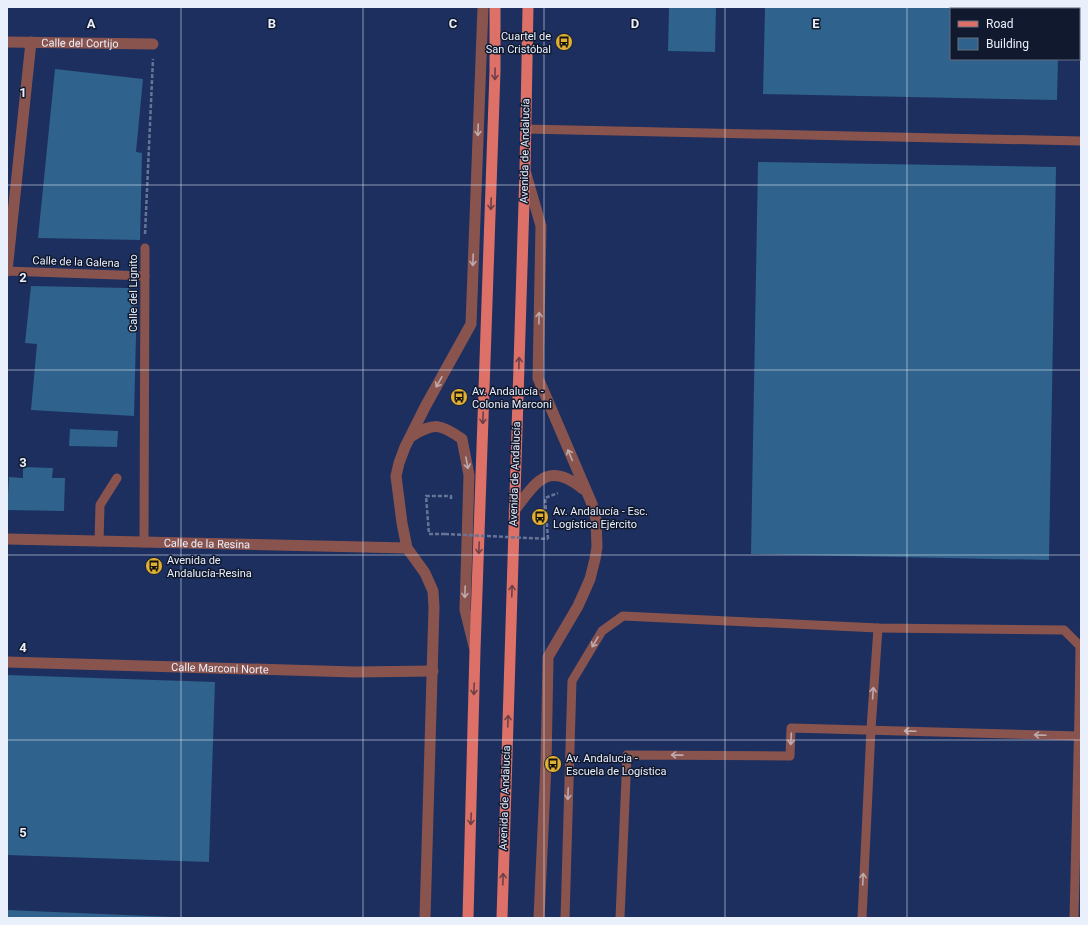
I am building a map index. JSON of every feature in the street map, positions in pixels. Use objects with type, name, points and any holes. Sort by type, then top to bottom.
[{"type":"main road","points":[[468,918],[475,650],[495,71],[494,7]]},
{"type":"main road","name":"Avenida de Andalucía","points":[[502,918],[525,170],[528,7]]},
{"type":"street","points":[[425,918],[434,607],[433,591],[424,572],[407,548],[402,524],[396,476],[405,447],[425,407],[471,324],[483,7]]},
{"type":"street","name":"Calle del Cortijo","points":[[7,42],[153,44]]},
{"type":"street","points":[[7,271],[31,42]]},
{"type":"street","points":[[525,170],[542,226],[538,378],[585,491],[592,504],[596,519],[597,546],[590,579],[578,606],[548,657],[546,764],[540,918]]},
{"type":"street","points":[[411,437],[424,428],[432,426],[441,427],[462,440],[469,475],[464,610],[475,650]]},
{"type":"street","points":[[514,511],[531,488],[545,477],[554,475],[565,477],[585,491]]},
{"type":"street","name":"Calle de la Resina","points":[[7,539],[407,548]]},
{"type":"street","name":"Calle Marconi Norte","points":[[7,662],[355,672],[432,671]]},
{"type":"lane","points":[[525,129],[1081,141]]},
{"type":"lane","name":"Calle del Lignito","points":[[144,543],[145,248]]},
{"type":"lane","name":"Calle de la Galena","points":[[7,271],[145,276]]},
{"type":"lane","points":[[99,542],[100,505],[117,478]]},
{"type":"lane","points":[[565,918],[572,681],[602,631],[623,616],[878,628],[1064,630],[1080,646],[1080,714],[1074,918]]},
{"type":"lane","points":[[862,918],[871,729],[878,628]]},
{"type":"lane","points":[[620,918],[627,755],[790,756],[791,728],[871,729],[1079,736]]},
{"type":"path","name":"Calle del Lignito","points":[[145,248],[153,44]]},
{"type":"path","points":[[451,496],[426,496],[429,534],[548,539],[545,498],[558,493],[564,496]]},
{"type":"building","points":[[669,7],[716,7],[715,52],[668,51]]},
{"type":"building","points":[[765,7],[1059,7],[950,8],[950,60],[1058,60],[1057,100],[763,94]]},
{"type":"building","points":[[55,69],[143,79],[136,152],[142,153],[140,240],[38,238]]},
{"type":"building","points":[[758,162],[1056,167],[1049,560],[751,554]]},
{"type":"building","points":[[31,286],[128,288],[137,296],[134,416],[31,410],[37,344],[25,343]]},
{"type":"building","points":[[70,429],[118,431],[117,447],[69,446]]},
{"type":"building","points":[[23,467],[53,468],[52,478],[65,478],[64,511],[7,510],[9,477],[23,478]]},
{"type":"building","points":[[7,675],[215,682],[209,862],[7,855]]},
{"type":"building","points":[[7,910],[173,917],[173,918],[7,918]]},
{"type":"place","name":"Cuartel de San Cristóbal","points":[[564,42]]},
{"type":"place","name":"Av. Andalucía - Colonia Marconi","points":[[459,397]]},
{"type":"place","name":"Av. Andalucía - Esc. Logística Ejército","points":[[540,517]]},
{"type":"place","name":"Avenida de Andalucía-Resina","points":[[154,566]]},
{"type":"place","name":"Av. Andalucía - Escuela de Logística","points":[[553,764]]}]
